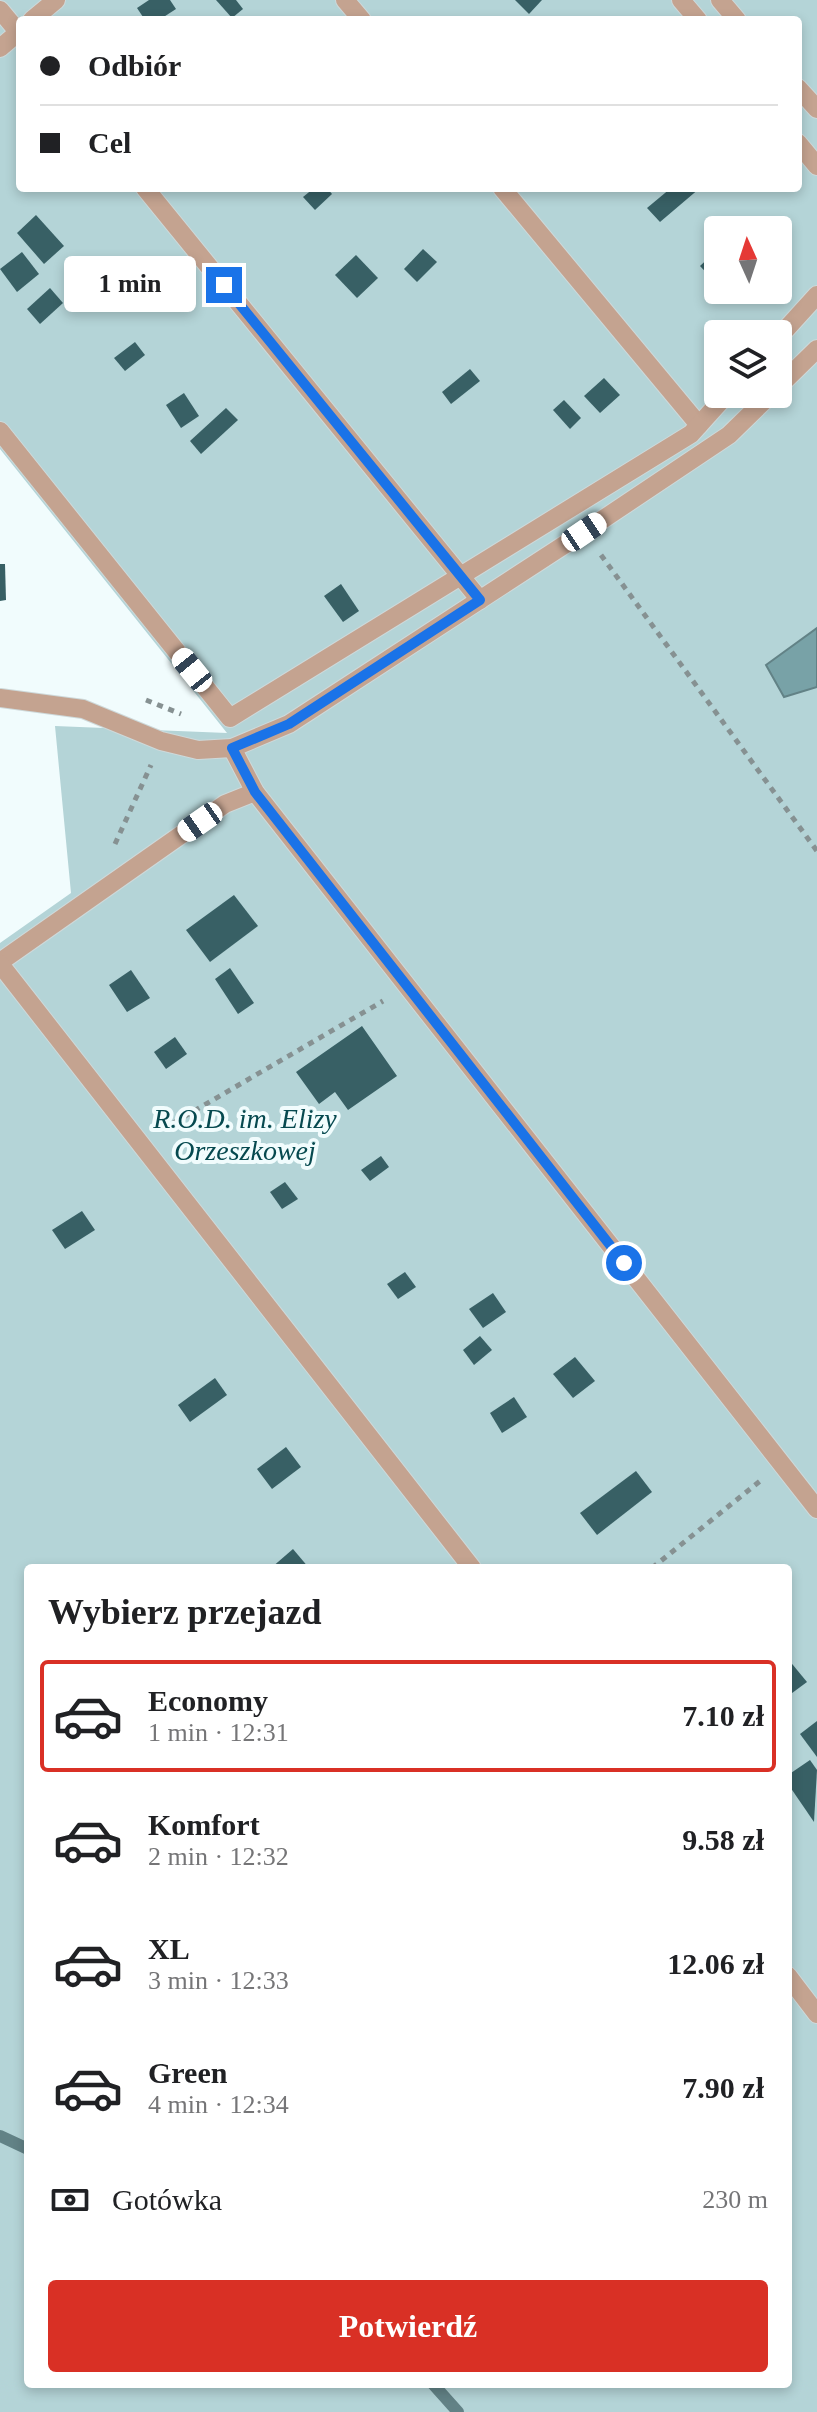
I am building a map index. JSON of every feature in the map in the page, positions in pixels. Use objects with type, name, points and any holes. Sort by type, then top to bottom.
[{"type":"lane","points":[[38,16],[56,0]]},
{"type":"lane","points":[[345,0],[359,16]]},
{"type":"lane","points":[[681,0],[695,16]]},
{"type":"lane","points":[[720,0],[734,16]]},
{"type":"lane","points":[[0,10],[16,23]]},
{"type":"lane","points":[[0,48],[16,35]]},
{"type":"lane","points":[[802,92],[817,109]]},
{"type":"lane","points":[[802,148],[817,166]]},
{"type":"lane","points":[[148,192],[480,600]]},
{"type":"lane","points":[[505,192],[699,425]]},
{"type":"lane","points":[[792,323],[817,295]]},
{"type":"lane","points":[[792,373],[817,349]]},
{"type":"lane","points":[[0,431],[230,718],[691,434],[714,408]]},
{"type":"lane","points":[[0,698],[83,709],[161,741],[198,750],[232,748],[289,724],[729,435],[757,408]]},
{"type":"lane","points":[[232,748],[255,792],[817,1509]]},
{"type":"lane","points":[[255,792],[225,804],[0,963],[138,1144],[469,1564]]},
{"type":"lane","points":[[792,1981],[817,2014]]},
{"type":"path","points":[[584,532],[817,851]]},
{"type":"path","points":[[112,851],[161,741]]},
{"type":"path","points":[[138,1144],[407,987]]},
{"type":"path","points":[[657,1564],[781,1464]]},
{"type":"green space","name":"R.O.D. im. Elizy Orzeszkowej","points":[[0,0],[817,0],[817,2412],[0,2412],[0,943],[71,893],[55,726],[227,733],[0,449]]},
{"type":"shaded area","points":[[817,628],[817,687],[784,697],[766,665]]},
{"type":"building","points":[[149,0],[170,0],[176,9],[165,16],[142,16],[137,8]]},
{"type":"building","points":[[216,0],[236,0],[243,9],[230,16]]},
{"type":"building","points":[[515,0],[542,0],[529,14]]},
{"type":"building","points":[[309,192],[332,194],[315,210],[303,197]]},
{"type":"building","points":[[666,192],[695,192],[660,222],[647,208]]},
{"type":"building","points":[[36,215],[64,246],[44,264],[17,233]]},
{"type":"building","points":[[423,249],[437,262],[417,282],[404,269]]},
{"type":"building","points":[[22,252],[39,274],[17,292],[0,269]]},
{"type":"building","points":[[356,255],[378,278],[357,298],[335,275]]},
{"type":"building","points":[[50,288],[63,303],[40,324],[27,309]]},
{"type":"building","points":[[135,342],[145,355],[125,371],[114,358]]},
{"type":"building","points":[[470,369],[480,381],[451,404],[442,392]]},
{"type":"building","points":[[604,378],[620,395],[600,413],[584,396]]},
{"type":"building","points":[[184,393],[199,416],[181,428],[166,405]]},
{"type":"building","points":[[564,400],[581,418],[570,429],[553,410]]},
{"type":"building","points":[[226,408],[238,420],[201,454],[190,441]]},
{"type":"building","points":[[0,564],[5,564],[6,600],[0,601]]},
{"type":"building","points":[[341,584],[359,611],[343,622],[324,596]]},
{"type":"building","points":[[234,895],[258,926],[210,962],[186,930]]},
{"type":"building","points":[[230,968],[254,1003],[238,1014],[215,979]]},
{"type":"building","points":[[131,970],[150,998],[127,1012],[109,985]]},
{"type":"building","points":[[362,1026],[397,1076],[348,1110],[335,1092],[319,1104],[296,1072]]},
{"type":"building","points":[[175,1037],[187,1054],[166,1069],[154,1052]]},
{"type":"building","points":[[381,1156],[389,1167],[370,1181],[361,1170]]},
{"type":"building","points":[[285,1182],[298,1199],[282,1209],[270,1192]]},
{"type":"building","points":[[82,1211],[95,1230],[65,1249],[52,1230]]},
{"type":"building","points":[[405,1272],[416,1287],[398,1299],[387,1284]]},
{"type":"building","points":[[493,1293],[506,1312],[483,1328],[469,1309]]},
{"type":"building","points":[[480,1336],[492,1350],[474,1365],[463,1350]]},
{"type":"building","points":[[575,1357],[595,1381],[573,1398],[553,1374]]},
{"type":"building","points":[[215,1378],[227,1395],[190,1422],[178,1405]]},
{"type":"building","points":[[514,1397],[527,1417],[502,1433],[490,1413]]},
{"type":"building","points":[[286,1447],[301,1467],[272,1489],[257,1469]]},
{"type":"building","points":[[636,1471],[652,1492],[597,1535],[580,1513]]},
{"type":"building","points":[[293,1549],[306,1564],[276,1564]]},
{"type":"building","points":[[792,1664],[807,1682],[792,1693]]},
{"type":"building","points":[[817,1721],[817,1757],[800,1734]]},
{"type":"building","points":[[810,1760],[817,1770],[814,1822],[792,1790],[792,1772]]},
{"type":"waterway","points":[[0,2136],[24,2147]]},
{"type":"waterway","points":[[437,2388],[458,2412]]},
{"type":"route","points":[[224,285],[480,600],[289,724],[232,748],[255,792],[624,1263]]}]
